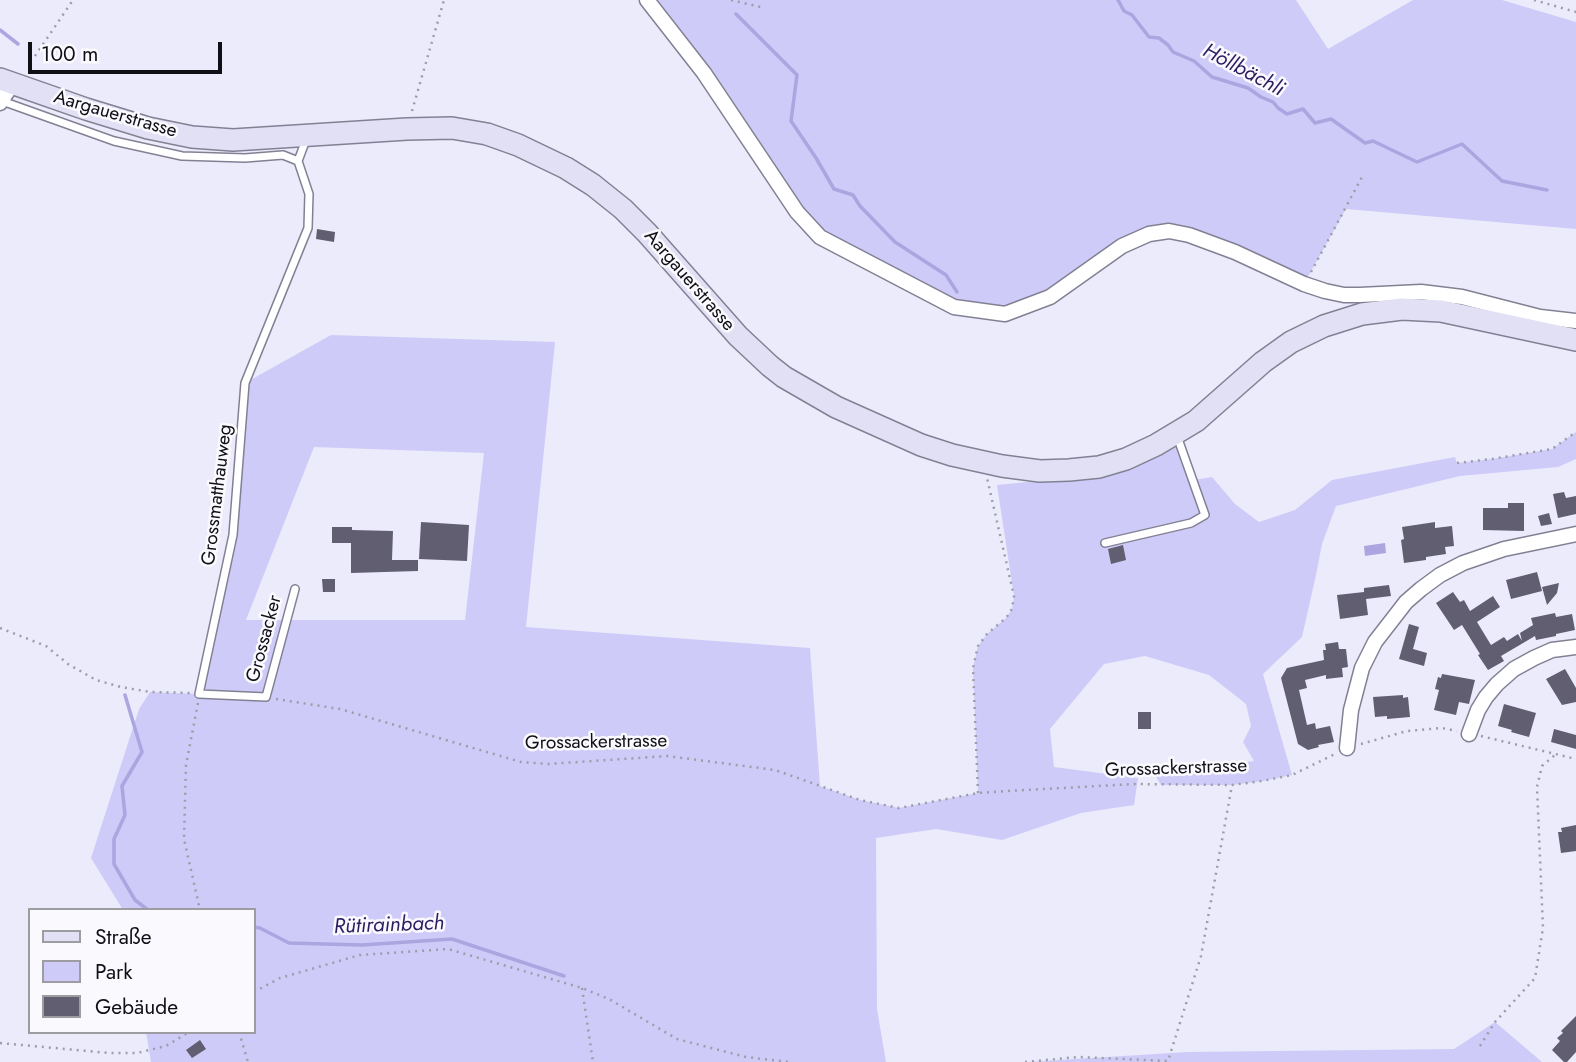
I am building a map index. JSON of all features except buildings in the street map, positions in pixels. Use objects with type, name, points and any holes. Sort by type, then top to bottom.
[{"type":"main road","name":"Aargauerstrasse","points":[[4,91],[192,137],[233,140],[452,128],[487,134],[540,154],[593,185],[623,209],[738,336],[784,377],[836,407],[921,445],[984,463],[1040,471],[1099,467],[1125,459],[1177,434],[1204,415],[1279,350],[1336,321],[1381,311],[1427,310],[1462,315],[1576,340]]},
{"type":"street","points":[[647,0],[704,73],[797,212],[820,237],[954,307],[1005,314],[1050,297],[1122,246],[1149,234],[1169,231],[1189,234],[1235,252],[1304,285],[1344,295],[1421,292],[1462,297],[1540,317],[1576,321]]},
{"type":"street","points":[[1347,748],[1351,710],[1363,668],[1375,642],[1406,602],[1440,575],[1463,563],[1504,550],[1576,534]]},
{"type":"street","points":[[1469,734],[1486,697],[1514,668],[1552,650],[1576,647]]},
{"type":"lane","points":[[4,91],[114,141],[181,156],[245,158],[284,155],[298,161],[307,136]]},
{"type":"lane","name":"Grossmatthauweg","points":[[200,694],[233,535],[245,383],[309,228],[309,194],[298,161]]},
{"type":"lane","points":[[1105,543],[1191,523],[1205,515],[1177,434]]},
{"type":"lane","name":"Grossacker","points":[[266,697],[295,589]]},
{"type":"lane","points":[[200,694],[266,697]]},
{"type":"path","points":[[36,56],[74,0]]},
{"type":"path","points":[[407,129],[444,0]]},
{"type":"path","points":[[731,0],[765,8]]},
{"type":"path","points":[[1534,0],[1576,12]]},
{"type":"path","points":[[1304,285],[1362,177]]},
{"type":"path","points":[[1457,463],[1552,449],[1576,432]]},
{"type":"path","points":[[978,793],[973,668],[978,646],[987,634],[1006,618],[1012,609],[1014,596],[984,463]]},
{"type":"path","points":[[0,628],[46,646],[68,664],[96,680],[150,692],[200,694],[186,765],[184,839],[200,908]]},
{"type":"path","name":"Grossackerstrasse","points":[[266,697],[340,709],[521,762],[548,764],[667,757],[775,771],[860,800],[899,808],[978,793],[1135,784],[1232,785],[1262,781],[1292,775],[1347,748],[1407,731],[1442,729],[1576,759]]},
{"type":"path","points":[[1480,1046],[1495,1022],[1535,978],[1544,928],[1536,787],[1542,766],[1556,754]]},
{"type":"path","points":[[1025,1062],[1078,1057],[1168,1062],[1200,956],[1232,785]]},
{"type":"path","points":[[256,991],[279,978],[360,955],[448,949],[582,988],[609,999],[677,1039],[746,1057],[789,1062]]},
{"type":"path","points":[[582,988],[593,1062]]},
{"type":"path","points":[[0,1043],[138,1053],[166,1046],[186,1034]]},
{"type":"path","points":[[241,1034],[248,1062]]},
{"type":"green space","points":[[647,0],[1296,0],[1328,49],[1413,0],[1502,0],[1576,22],[1576,229],[1346,209],[1304,284],[1189,235],[1149,234],[1050,297],[1005,314],[954,307],[820,237]]},
{"type":"green space","points":[[331,335],[555,342],[526,627],[810,648],[820,786],[860,800],[899,808],[978,793],[973,668],[978,646],[987,634],[1006,618],[1012,609],[1014,596],[997,485],[1134,467],[1176,446],[1189,466],[1194,480],[1212,477],[1235,504],[1259,522],[1295,510],[1332,480],[1455,457],[1457,463],[1552,449],[1576,432],[1576,459],[1558,467],[1460,476],[1336,506],[1322,544],[1302,637],[1263,674],[1292,775],[1232,785],[1161,785],[1155,775],[1254,761],[1243,742],[1251,726],[1246,704],[1209,675],[1145,656],[1104,664],[1050,729],[1054,767],[1138,778],[1134,805],[1081,813],[1002,840],[936,829],[876,838],[877,1009],[886,1062],[151,1062],[146,1034],[256,1034],[256,908],[122,908],[91,858],[139,709],[150,692],[199,694],[233,535],[245,383]],"holes":[[[314,447],[484,453],[465,620],[246,620]]]},
{"type":"green space","points":[[1495,1022],[1542,1062],[1027,1062],[1187,1052],[1454,1049]]},
{"type":"shaded area","points":[[1385,543],[1386,553],[1365,556],[1364,546]]},
{"type":"waterway","name":"Höllbächli","points":[[1118,0],[1124,11],[1132,15],[1149,37],[1159,38],[1173,52],[1194,61],[1212,77],[1248,88],[1273,102],[1287,114],[1303,109],[1315,123],[1331,119],[1365,143],[1373,141],[1417,162],[1462,144],[1502,181],[1547,190]]},
{"type":"waterway","points":[[736,14],[797,75],[791,121],[834,189],[853,195],[860,206],[895,242],[946,275],[957,292]]},
{"type":"waterway","name":"Rütirainbach","points":[[0,30],[18,44]]},
{"type":"waterway","name":"Rütirainbach","points":[[125,695],[142,752],[122,786],[125,815],[114,839],[114,864],[135,900],[145,908]]},
{"type":"waterway","name":"Rütirainbach","points":[[256,927],[289,943],[362,945],[452,939],[564,976]]}]
